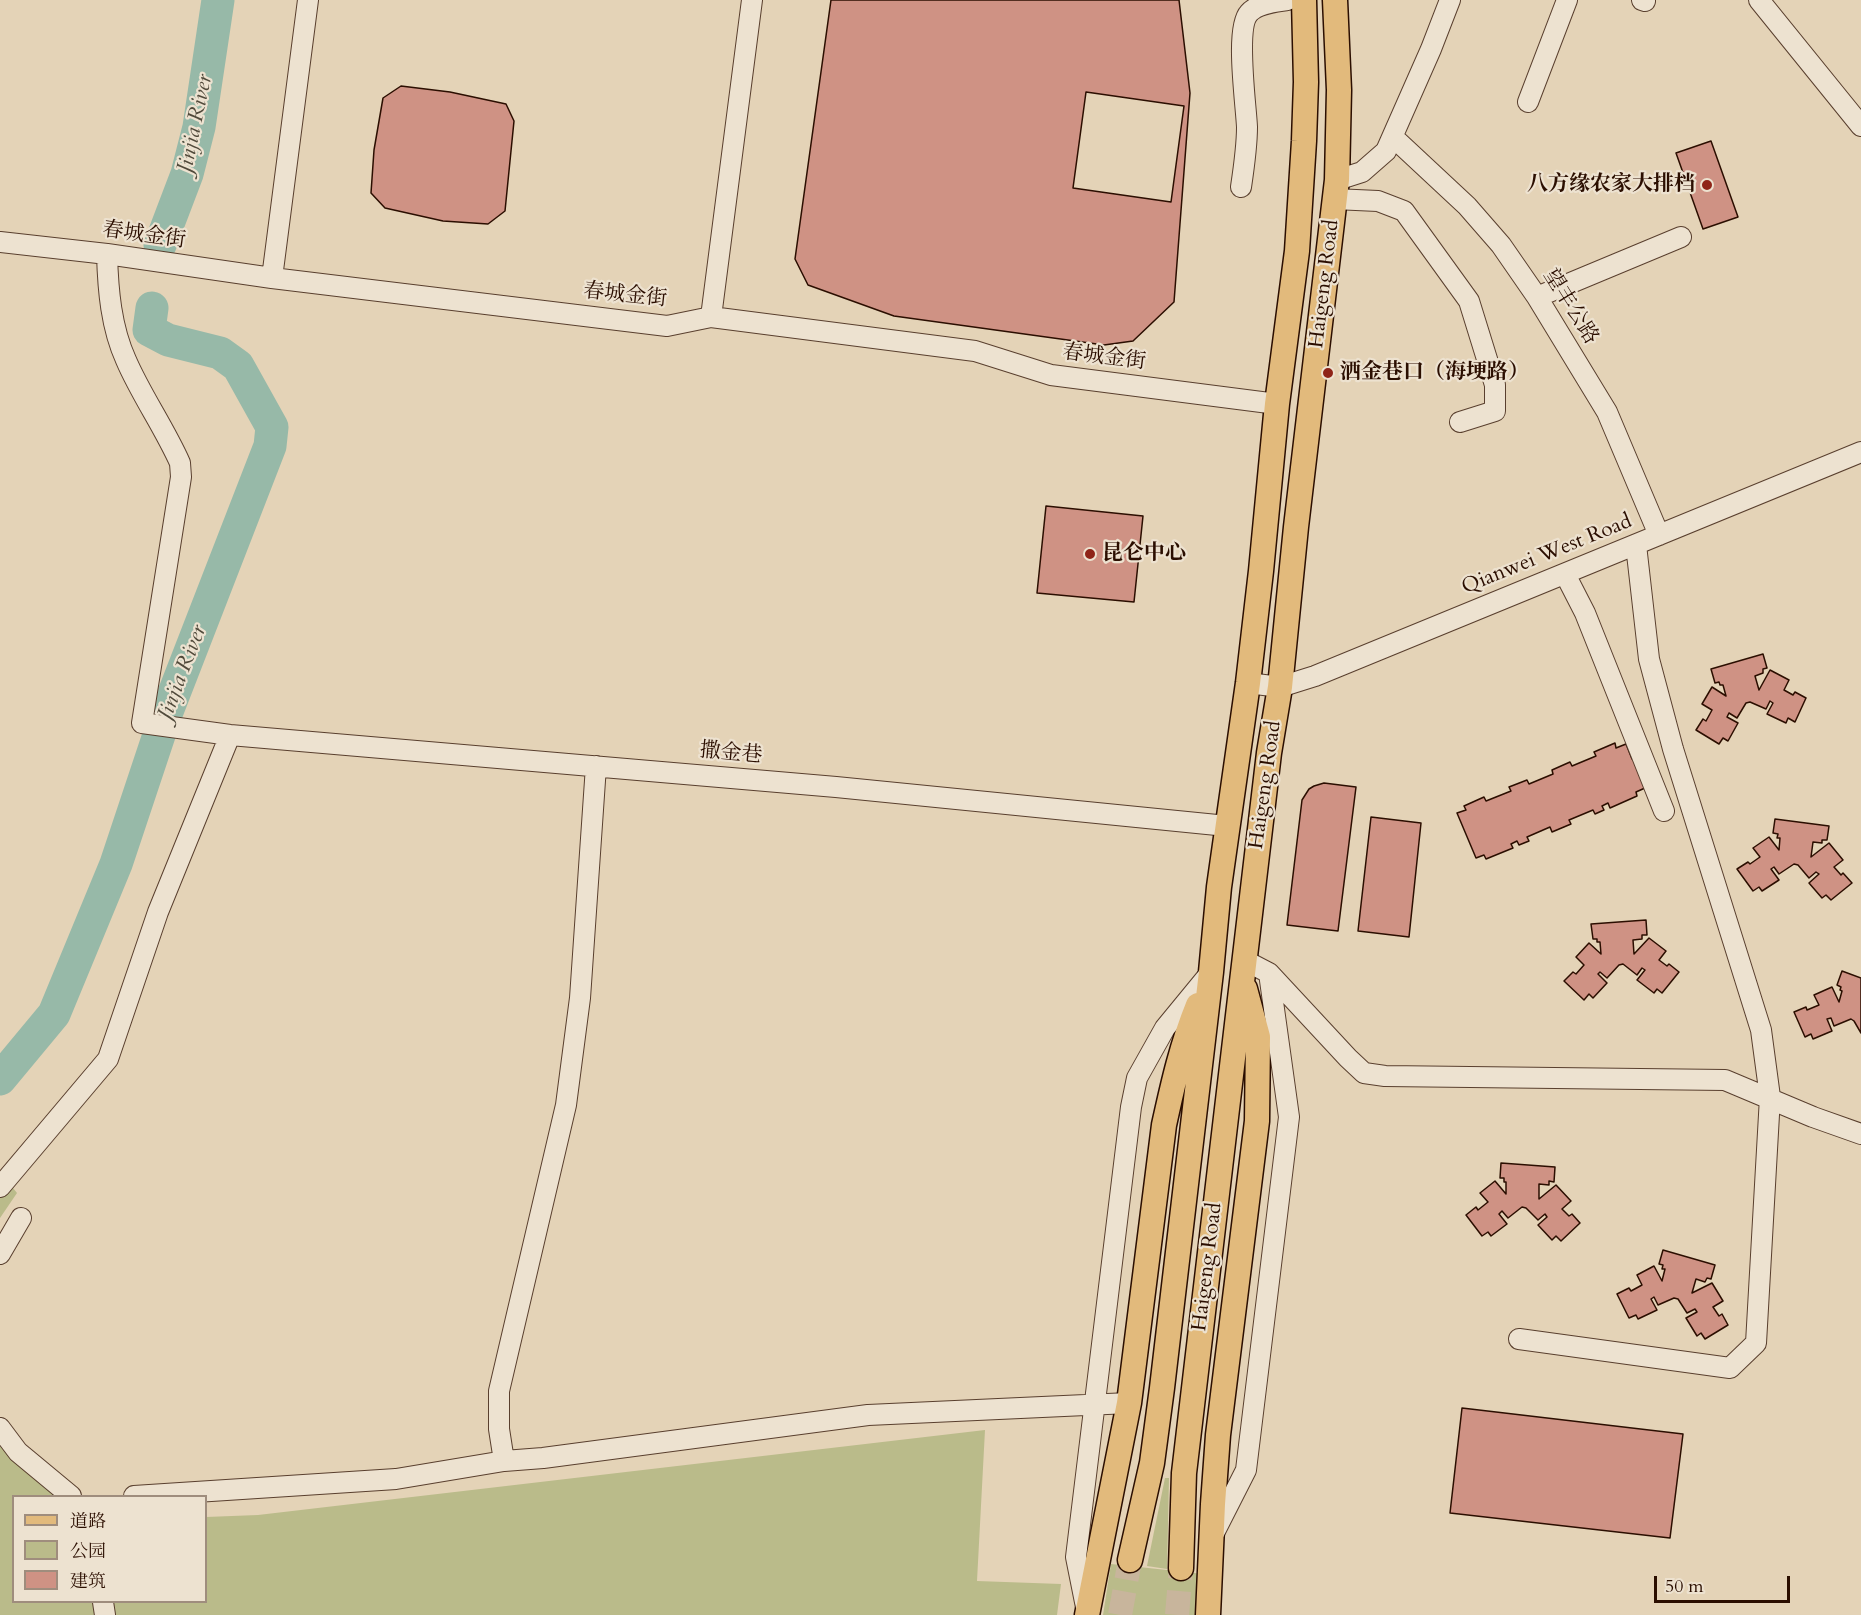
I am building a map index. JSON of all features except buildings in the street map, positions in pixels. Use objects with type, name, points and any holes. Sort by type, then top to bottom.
[{"type":"main road","name":"Haigeng Road","points":[[1130,1560],[1152,1462],[1162,1388],[1227,826],[1248,683],[1277,404],[1297,251],[1306,82],[1304,0]]},
{"type":"main road","name":"Haigeng Road","points":[[1180,1568],[1184,1473],[1269,753],[1280,687],[1296,527],[1336,190],[1339,90],[1335,0]]},
{"type":"main road","points":[[1208,1615],[1218,1435],[1257,1121],[1258,1037],[1243,969]]},
{"type":"main road","points":[[1087,1614],[1129,1403],[1164,1125],[1173,1082],[1188,1030],[1211,972]]},
{"type":"street","points":[[272,278],[308,0]]},
{"type":"street","points":[[711,317],[752,0]]},
{"type":"street","points":[[1241,187],[1247,126],[1242,28],[1249,13],[1266,3],[1288,0]]},
{"type":"street","points":[[1336,190],[1386,151],[1450,0]]},
{"type":"street","points":[[1528,102],[1567,0]]},
{"type":"street","points":[[1759,0],[1861,126]]},
{"type":"street","name":"望丰公路","points":[[1393,136],[1467,206],[1501,245],[1537,297],[1606,412],[1659,535]]},
{"type":"street","points":[[1336,190],[1378,201],[1404,211],[1469,301],[1495,385],[1495,411],[1460,422]]},
{"type":"street","points":[[1537,297],[1681,237]]},
{"type":"street","name":"春城金街","points":[[0,243],[106,254],[272,278],[667,326],[711,317],[975,351],[1051,375],[1277,404]]},
{"type":"street","name":"撒金巷","points":[[106,254],[114,326],[125,359],[180,463],[181,477],[142,723],[230,735],[836,787],[1227,826]]},
{"type":"street","name":"Qianwei West Road","points":[[1248,683],[1280,687],[1316,676],[1861,452]]},
{"type":"street","points":[[1519,1339],[1730,1368],[1756,1343],[1770,1097],[1761,1030],[1673,749],[1649,659],[1636,545]]},
{"type":"street","points":[[1565,573],[1585,613],[1664,811]]},
{"type":"street","points":[[2,1184],[108,1059],[158,912],[230,735]]},
{"type":"street","points":[[504,1461],[499,1430],[499,1391],[566,1105],[580,998],[596,766]]},
{"type":"street","points":[[1243,969],[1269,973],[1364,1073],[1386,1076],[1725,1080],[1813,1117],[1861,1134]]},
{"type":"street","points":[[1087,1614],[1076,1557],[1131,1107],[1137,1078],[1165,1028],[1211,972]]},
{"type":"street","points":[[1211,1539],[1246,1470],[1289,1117],[1269,973]]},
{"type":"street","points":[[0,1254],[21,1218]]},
{"type":"street","points":[[163,1495],[396,1479],[504,1461],[543,1458],[868,1416],[1129,1403]]},
{"type":"street","points":[[0,1428],[18,1452],[69,1495]]},
{"type":"green space","points":[[0,1172],[17,1193],[0,1218]]},
{"type":"green space","points":[[985,1430],[977,1581],[1061,1584],[1057,1615],[0,1615],[0,1442],[55,1495],[12,1495],[12,1603],[207,1603],[207,1517],[258,1515]]},
{"type":"green space","points":[[1165,1478],[1169,1478],[1167,1569],[1147,1566]]},
{"type":"green space","points":[[1111,1564],[1204,1574],[1200,1615],[1103,1615]]},
{"type":"waterway","name":"Jinjia River","points":[[160,245],[187,174],[199,127],[218,0]]},
{"type":"waterway","name":"Jinjia River","points":[[0,1079],[54,1014],[116,864],[166,714],[270,446],[272,427],[238,366],[220,353],[168,340],[149,330],[152,308]]},
{"type":"tunnel","points":[[1120,1615],[1130,1560]]},
{"type":"tunnel","points":[[1177,1615],[1181,1568]]},
{"type":"place","name":"八方缘农家大排档","points":[[1707,185]]},
{"type":"place","name":"洒金巷口（海埂路）","points":[[1328,373]]},
{"type":"place","name":"昆仑中心","points":[[1090,554]]}]
